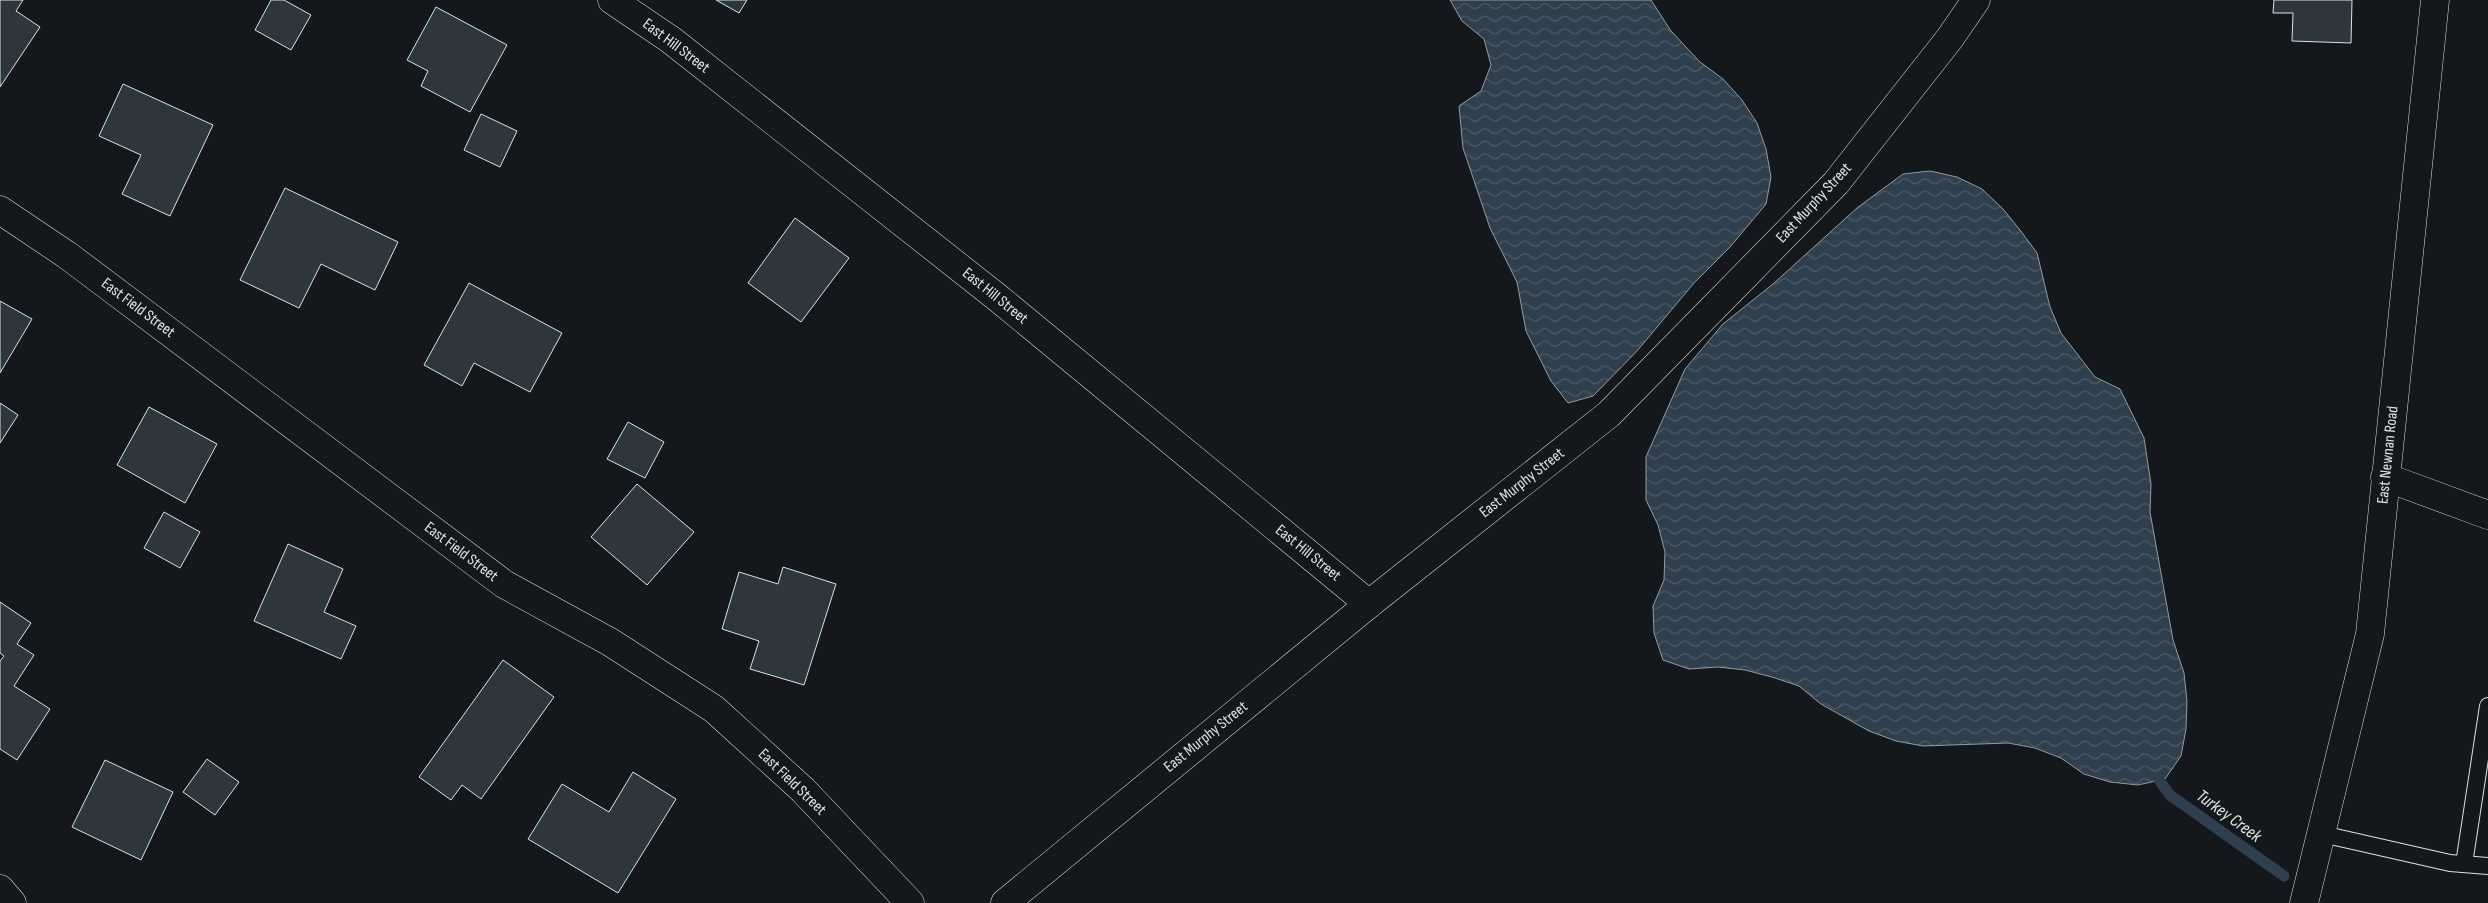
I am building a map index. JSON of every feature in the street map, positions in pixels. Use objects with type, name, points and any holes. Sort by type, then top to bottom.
[{"type":"street","name":"East Hill Street","points":[[612,0],[671,40],[998,298],[1369,604]]},
{"type":"street","name":"East Murphy Street","points":[[1005,903],[1369,604],[1609,414],[1836,184],[1950,38],[1976,0]]},
{"type":"street","name":"East Newnan Road","points":[[2304,903],[2370,634],[2434,0]]},
{"type":"street","name":"East Field Street","points":[[0,210],[67,255],[504,584],[610,642],[714,709],[803,790],[910,903]]},
{"type":"street","points":[[2385,477],[2488,515]]},
{"type":"street","points":[[0,889],[12,903]]},
{"type":"lane","points":[[2464,864],[2488,706]]},
{"type":"lane","points":[[2322,834],[2450,863],[2488,866]]},
{"type":"water","points":[[1450,0],[1651,0],[1671,31],[1700,62],[1723,79],[1742,100],[1757,123],[1766,149],[1771,177],[1766,204],[1730,247],[1694,283],[1637,351],[1593,396],[1568,403],[1551,381],[1526,331],[1517,282],[1490,228],[1463,148],[1459,106],[1481,91],[1491,65],[1484,39],[1462,21]]},
{"type":"water","points":[[1930,171],[1957,177],[1982,189],[2003,209],[2020,230],[2037,253],[2050,307],[2061,333],[2095,377],[2120,389],[2144,438],[2151,484],[2150,512],[2173,640],[2184,673],[2187,701],[2186,729],[2181,756],[2165,779],[2138,785],[2110,782],[2084,774],[2061,758],[2035,748],[2008,743],[1923,746],[1896,741],[1869,731],[1821,704],[1799,686],[1745,670],[1718,667],[1689,669],[1663,660],[1654,633],[1653,606],[1664,580],[1665,552],[1658,525],[1646,500],[1646,457],[1685,369],[1723,324],[1773,284],[1857,208],[1903,174]]},
{"type":"building","points":[[0,0],[23,0],[16,11],[40,27],[0,87]]},
{"type":"building","points":[[271,0],[284,0],[311,15],[291,50],[255,30]]},
{"type":"building","points":[[716,0],[747,0],[739,13]]},
{"type":"building","points":[[2274,0],[2352,0],[2351,43],[2292,41],[2293,13],[2273,13]]},
{"type":"building","points":[[436,7],[507,45],[470,112],[421,86],[428,71],[407,60]]},
{"type":"building","points":[[123,84],[213,125],[170,216],[122,194],[141,155],[99,136]]},
{"type":"building","points":[[481,114],[517,131],[500,167],[464,150]]},
{"type":"building","points":[[285,188],[398,242],[375,290],[321,264],[299,308],[240,280]]},
{"type":"building","points":[[795,218],[849,258],[801,322],[748,283]]},
{"type":"building","points":[[469,283],[562,333],[530,392],[474,363],[462,386],[424,365]]},
{"type":"building","points":[[0,301],[32,319],[0,373]]},
{"type":"building","points":[[0,403],[18,415],[0,443]]},
{"type":"building","points":[[149,407],[217,444],[185,503],[117,465]]},
{"type":"building","points":[[628,422],[664,442],[645,478],[607,459]]},
{"type":"building","points":[[637,484],[694,532],[647,585],[591,537]]},
{"type":"building","points":[[164,512],[200,532],[180,568],[144,548]]},
{"type":"building","points":[[288,544],[343,569],[324,612],[356,626],[341,659],[254,621]]},
{"type":"building","points":[[783,567],[836,584],[804,685],[750,669],[759,641],[722,629],[739,572],[778,584]]},
{"type":"building","points":[[0,602],[31,623],[17,644],[34,655],[14,686],[50,709],[17,760],[0,749],[0,661],[4,656],[0,653]]},
{"type":"building","points":[[503,660],[554,697],[481,799],[462,785],[451,800],[419,777]]},
{"type":"building","points":[[207,759],[239,782],[215,815],[183,792]]},
{"type":"building","points":[[105,760],[173,792],[141,860],[72,827]]},
{"type":"building","points":[[633,772],[676,799],[618,893],[528,839],[562,784],[609,812]]},
{"type":"waterway","name":"Turkey Creek","points":[[2159,780],[2170,795],[2284,876]]}]
